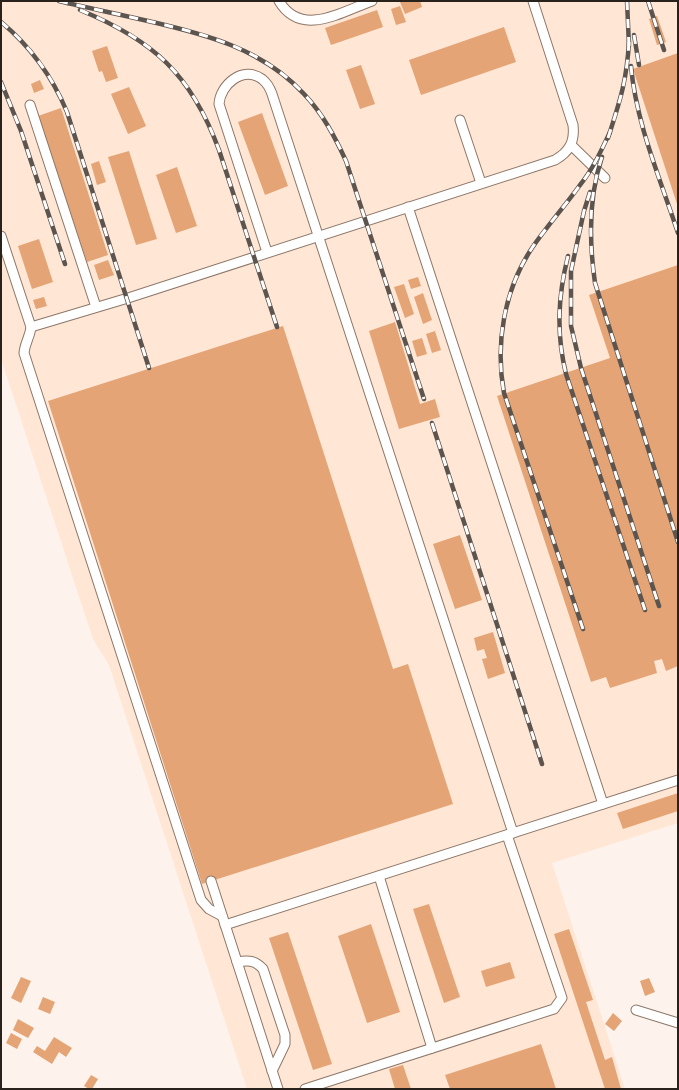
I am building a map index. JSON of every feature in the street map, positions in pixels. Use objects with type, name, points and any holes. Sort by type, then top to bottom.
[{"type":"street","points":[[279,1],[286,12],[295,18],[305,21],[316,21],[372,1]]},
{"type":"street","points":[[31,327],[555,160],[565,154],[571,145],[574,134],[573,125],[533,1]]},
{"type":"street","points":[[267,252],[220,104],[222,90],[228,82],[236,78],[253,75],[261,78],[268,85],[272,94],[319,235],[562,998],[554,1009],[305,1089]]},
{"type":"street","points":[[30,105],[96,307]]},
{"type":"street","points":[[460,120],[481,183]]},
{"type":"street","points":[[571,145],[605,178]]},
{"type":"street","points":[[408,207],[603,804]]},
{"type":"street","points":[[1,236],[31,327],[30,335],[25,342],[24,353],[201,900],[209,909],[222,916]]},
{"type":"street","points":[[225,925],[678,780]]},
{"type":"street","points":[[379,876],[432,1048]]},
{"type":"street","points":[[211,881],[278,1089]]},
{"type":"street","points":[[237,962],[249,960],[259,964],[263,969],[280,1020],[285,1044],[272,1071]]},
{"type":"street","points":[[636,1010],[678,1023]]},
{"type":"shaded area","points":[[1,1],[678,1],[678,823],[552,863],[625,1089],[247,1089],[109,665],[93,639],[1,359]]},
{"type":"building","points":[[420,1],[422,7],[405,14],[400,2]]},
{"type":"building","points":[[400,6],[406,22],[396,25],[391,9]]},
{"type":"building","points":[[377,10],[383,27],[331,45],[325,28]]},
{"type":"building","points":[[657,16],[666,42],[657,45],[649,19]]},
{"type":"building","points":[[504,27],[516,62],[421,95],[409,60]]},
{"type":"building","points":[[107,46],[118,78],[106,82],[102,71],[99,72],[92,51]]},
{"type":"building","points":[[678,53],[678,207],[633,69]]},
{"type":"building","points":[[361,65],[375,104],[360,109],[346,70]]},
{"type":"building","points":[[40,80],[44,89],[34,93],[31,84]]},
{"type":"building","points":[[129,87],[146,126],[128,134],[111,94]]},
{"type":"building","points":[[61,108],[108,255],[87,262],[38,116]]},
{"type":"building","points":[[262,113],[288,186],[265,195],[238,122]]},
{"type":"building","points":[[129,151],[157,239],[136,245],[108,157]]},
{"type":"building","points":[[99,161],[106,182],[97,185],[91,164]]},
{"type":"building","points":[[177,167],[197,226],[176,233],[156,175]]},
{"type":"building","points":[[39,239],[53,282],[32,289],[18,246]]},
{"type":"building","points":[[108,260],[114,275],[99,280],[94,265]]},
{"type":"building","points":[[678,265],[678,666],[666,671],[662,659],[654,661],[657,673],[610,688],[606,677],[591,682],[497,396],[610,358],[589,295]]},
{"type":"building","points":[[418,277],[421,286],[411,289],[408,280]]},
{"type":"building","points":[[404,284],[414,314],[405,318],[394,287]]},
{"type":"building","points":[[423,293],[432,320],[423,324],[414,297]]},
{"type":"building","points":[[44,297],[47,306],[36,309],[33,300]]},
{"type":"building","points":[[395,322],[420,404],[435,399],[440,417],[399,429],[369,331]]},
{"type":"building","points":[[283,326],[393,669],[408,664],[453,804],[202,884],[48,401]]},
{"type":"building","points":[[435,331],[441,350],[432,353],[426,334]]},
{"type":"building","points":[[422,338],[427,354],[417,357],[412,341]]},
{"type":"building","points":[[460,535],[482,600],[455,609],[433,544]]},
{"type":"building","points":[[493,632],[505,673],[488,679],[482,659],[487,658],[484,649],[477,651],[474,638]]},
{"type":"building","points":[[678,793],[678,811],[623,829],[617,813]]},
{"type":"building","points":[[429,904],[460,997],[444,1003],[413,909]]},
{"type":"building","points":[[371,924],[400,1012],[367,1023],[338,936]]},
{"type":"building","points":[[569,929],[593,1000],[586,1002],[605,1060],[612,1057],[621,1089],[605,1089],[554,934]]},
{"type":"building","points":[[288,932],[332,1064],[313,1070],[269,938]]},
{"type":"building","points":[[510,962],[515,978],[486,987],[481,971]]},
{"type":"building","points":[[21,977],[31,981],[21,1003],[11,998]]},
{"type":"building","points":[[649,978],[655,992],[645,996],[640,981]]},
{"type":"building","points":[[43,997],[55,1002],[50,1014],[38,1009]]},
{"type":"building","points":[[613,1013],[622,1021],[614,1031],[605,1024]]},
{"type":"building","points":[[18,1019],[34,1028],[28,1038],[13,1030]]},
{"type":"building","points":[[11,1033],[22,1039],[17,1049],[6,1043]]},
{"type":"building","points":[[54,1037],[72,1048],[66,1057],[59,1052],[52,1064],[33,1052],[37,1046],[45,1051]]},
{"type":"building","points":[[541,1044],[556,1089],[450,1089],[445,1075]]},
{"type":"building","points":[[403,1065],[411,1089],[395,1089],[389,1069]]},
{"type":"building","points":[[91,1075],[98,1079],[92,1089],[89,1089],[84,1086]]},
{"type":"railway","points":[[59,1],[169,26],[212,38],[252,55],[270,65],[288,78],[304,94],[328,126],[346,161],[424,399]]},
{"type":"railway","points":[[627,1],[629,46]]},
{"type":"railway","points":[[648,1],[664,50]]},
{"type":"railway","points":[[80,10],[129,34],[149,47],[182,80],[196,100],[208,123],[219,150],[277,327]]},
{"type":"railway","points":[[1,22],[22,42],[40,63],[55,86],[67,112],[149,368]]},
{"type":"railway","points":[[634,35],[639,65]]},
{"type":"railway","points":[[608,138],[616,113],[627,67],[629,41]]},
{"type":"railway","points":[[631,66],[643,129],[678,233]]},
{"type":"railway","points":[[1,82],[21,131],[65,264]]},
{"type":"railway","points":[[583,629],[504,393],[501,374],[502,337],[508,299],[522,264],[532,248],[589,173],[610,132]]},
{"type":"railway","points":[[602,157],[594,188],[591,220],[595,283],[678,542]]},
{"type":"railway","points":[[590,192],[584,211],[571,271],[571,326],[581,368],[659,606]]},
{"type":"railway","points":[[568,256],[560,300],[561,344],[566,374],[645,610]]},
{"type":"railway","points":[[432,423],[542,764]]}]
